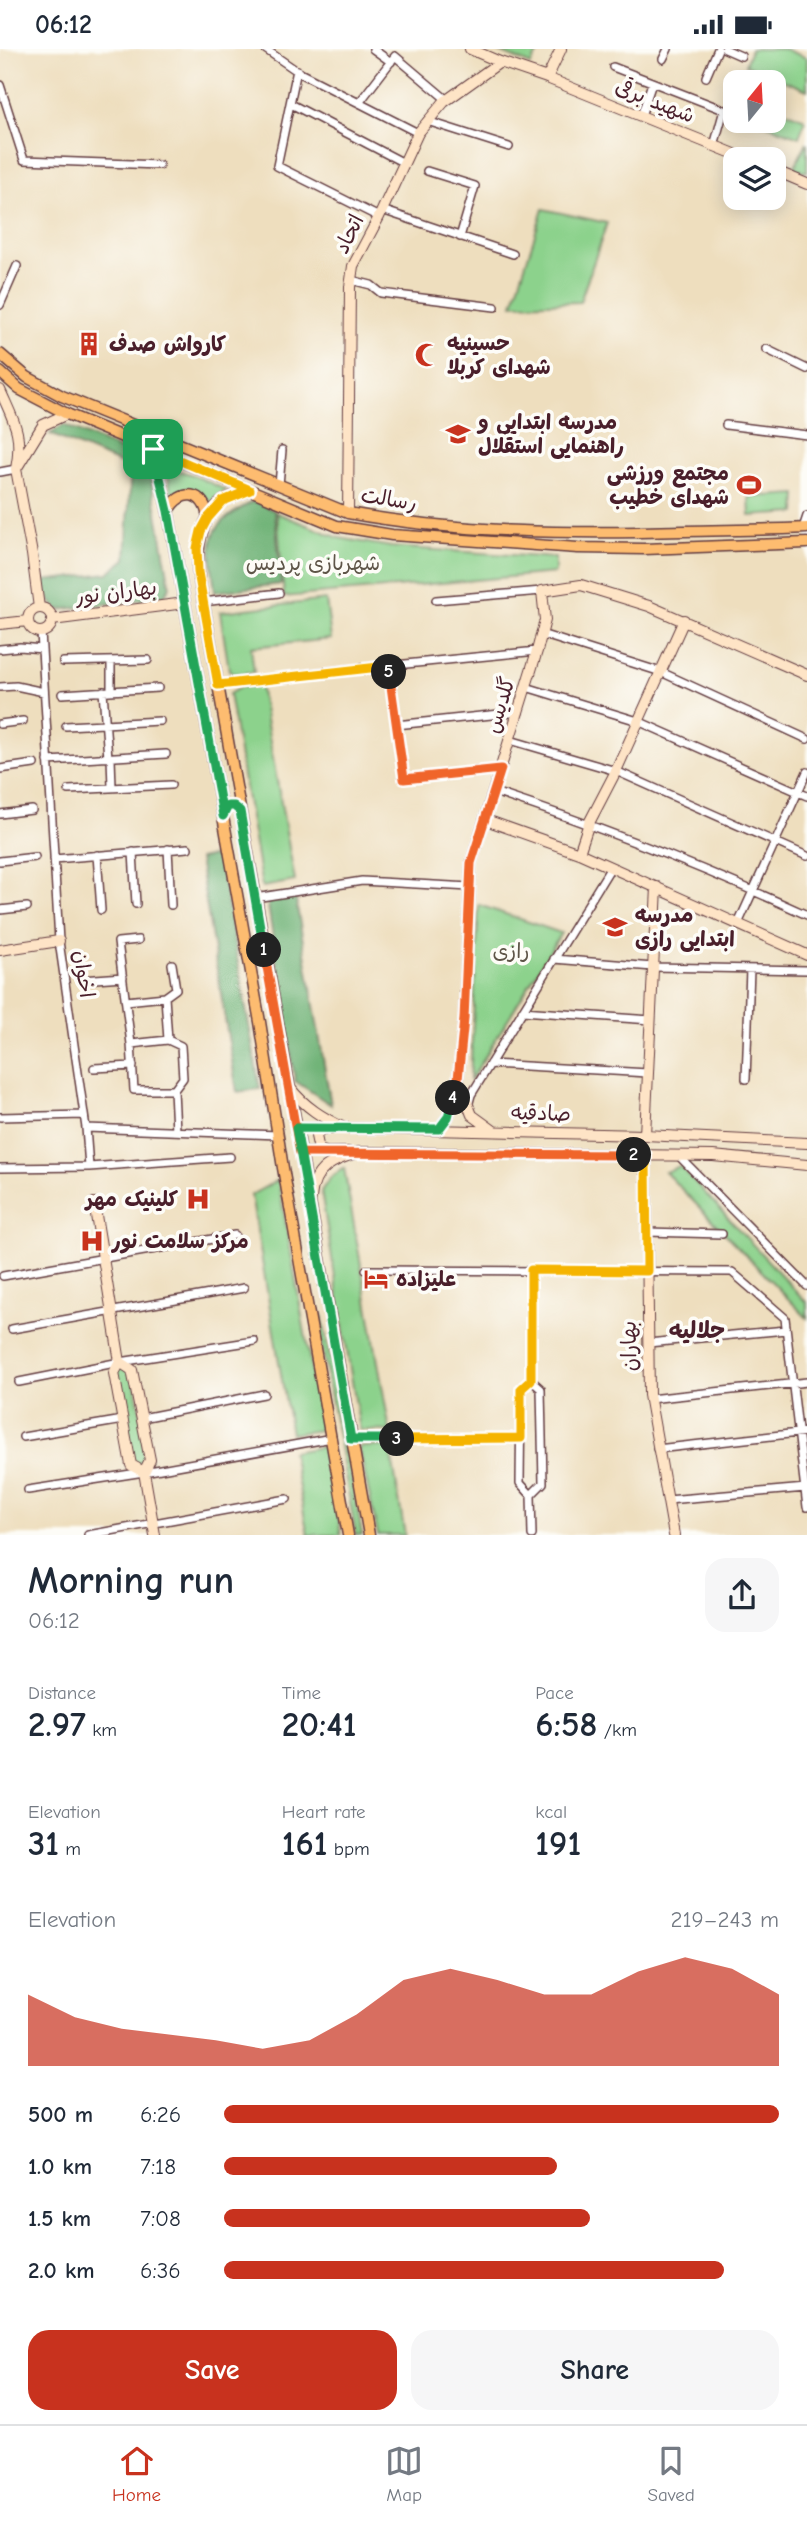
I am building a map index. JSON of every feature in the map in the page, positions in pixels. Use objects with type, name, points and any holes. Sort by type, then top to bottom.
[{"type":"main road","name":"شهید برقی","points":[[470,49],[723,150]]},
{"type":"main road","points":[[547,78],[561,49]]},
{"type":"main road","name":"اتحاد","points":[[348,513],[353,266],[418,134],[447,100],[500,62]]},
{"type":"main road","points":[[786,175],[807,184]]},
{"type":"main road","name":"رسالت","points":[[0,354],[27,377],[62,396],[348,513],[429,524],[588,533],[805,528]]},
{"type":"main road","name":"رسالت","points":[[0,372],[19,389],[67,414],[337,526],[391,535],[559,547],[644,549],[807,543]]},
{"type":"main road","points":[[0,390],[19,432],[20,447],[16,469],[39,608]]},
{"type":"main road","points":[[16,469],[43,425],[67,414]]},
{"type":"main road","points":[[158,437],[153,449],[168,511],[218,786],[348,1535]]},
{"type":"main road","points":[[250,490],[223,501],[208,518],[197,548],[198,572],[369,1535]]},
{"type":"main road","points":[[168,511],[174,500],[193,496],[202,500],[207,507],[208,518]]},
{"type":"main road","points":[[542,591],[581,585],[649,606],[807,675]]},
{"type":"main road","name":"گلدیس","points":[[439,1129],[448,1117],[458,1079],[464,1019],[471,863],[537,651],[545,620],[542,591]]},
{"type":"main road","name":"بهاران نور","points":[[51,620],[185,603]]},
{"type":"main road","points":[[39,608],[46,610],[51,620],[50,626],[41,632],[34,630],[28,621],[30,614],[39,608]]},
{"type":"main road","points":[[0,624],[28,621]]},
{"type":"main road","points":[[579,853],[589,823],[616,771],[684,621]]},
{"type":"main road","points":[[218,786],[221,790],[230,792],[235,783]]},
{"type":"main road","points":[[223,816],[228,806],[234,806],[240,811]]},
{"type":"main road","points":[[486,820],[579,853],[807,955]]},
{"type":"main road","points":[[645,1135],[657,887]]},
{"type":"main road","points":[[0,950],[59,941]]},
{"type":"main road","points":[[458,1079],[472,1115],[494,1131]]},
{"type":"main road","name":"صادقیه","points":[[288,1086],[301,1103],[344,1128],[645,1135],[805,1144]]},
{"type":"main road","points":[[296,1128],[344,1128]]},
{"type":"main road","points":[[326,1152],[319,1150],[316,1136],[320,1130],[328,1128]]},
{"type":"main road","points":[[300,1153],[359,1152]]},
{"type":"main road","name":"صادقیه","points":[[311,1205],[312,1182],[324,1169],[339,1159],[359,1152],[646,1155],[805,1163]]},
{"type":"main road","name":"بهاران","points":[[646,1155],[649,1399],[674,1535]]},
{"type":"main road","points":[[94,1203],[120,1362],[114,1373],[122,1420],[131,1465],[144,1472]]},
{"type":"main road","points":[[307,1304],[327,1301]]},
{"type":"main road","points":[[120,1362],[132,1370],[142,1418],[150,1460],[144,1472],[155,1535]]},
{"type":"street","points":[[265,49],[297,70],[418,134]]},
{"type":"street","points":[[373,49],[391,62]]},
{"type":"street","points":[[663,59],[668,49]]},
{"type":"street","points":[[706,77],[718,49]]},
{"type":"street","points":[[725,49],[741,56]]},
{"type":"street","points":[[359,103],[395,56],[447,100]]},
{"type":"street","points":[[613,67],[724,110],[714,146]]},
{"type":"street","points":[[297,70],[277,166],[380,214],[513,254]]},
{"type":"street","points":[[641,116],[652,83]]},
{"type":"street","points":[[0,85],[24,160],[159,165]]},
{"type":"street","points":[[291,104],[404,163]]},
{"type":"street","points":[[428,121],[509,147]]},
{"type":"street","points":[[427,171],[475,186],[460,236]]},
{"type":"street","points":[[0,305],[17,266]]},
{"type":"street","points":[[351,280],[371,285],[381,293],[495,307]]},
{"type":"street","points":[[766,349],[807,369]]},
{"type":"street","points":[[726,425],[807,435]]},
{"type":"street","points":[[279,485],[282,450]]},
{"type":"street","points":[[0,472],[16,469]]},
{"type":"street","points":[[805,528],[807,516]]},
{"type":"street","points":[[436,600],[542,591]]},
{"type":"street","points":[[203,602],[279,593]]},
{"type":"street","name":"اخوان","points":[[41,632],[59,941],[86,1128],[89,1167]]},
{"type":"street","points":[[541,633],[661,671],[807,739]]},
{"type":"street","points":[[0,649],[42,649]]},
{"type":"street","points":[[218,685],[537,651]]},
{"type":"street","points":[[63,662],[148,660]]},
{"type":"street","points":[[111,661],[111,691]]},
{"type":"street","points":[[388,666],[404,779],[501,769]]},
{"type":"street","points":[[0,687],[16,686],[44,692]]},
{"type":"street","points":[[526,687],[638,721],[807,796]]},
{"type":"street","points":[[62,694],[158,688]]},
{"type":"street","points":[[103,691],[112,787]]},
{"type":"street","points":[[396,725],[519,712]]},
{"type":"street","points":[[0,724],[23,721]]},
{"type":"street","points":[[66,726],[160,722]]},
{"type":"street","points":[[510,740],[616,771],[807,856]]},
{"type":"street","points":[[48,761],[166,754]]},
{"type":"street","points":[[0,769],[34,764]]},
{"type":"street","points":[[738,924],[807,772]]},
{"type":"street","points":[[69,790],[171,785]]},
{"type":"street","points":[[494,792],[589,823],[754,890],[807,915]]},
{"type":"street","points":[[0,814],[32,810]]},
{"type":"street","points":[[54,859],[188,848]]},
{"type":"street","points":[[168,849],[171,905]]},
{"type":"street","points":[[133,852],[136,904]]},
{"type":"street","points":[[97,855],[101,910]]},
{"type":"street","points":[[0,861],[36,857]]},
{"type":"street","points":[[468,1107],[471,1095],[611,867]]},
{"type":"street","points":[[255,898],[362,881],[470,887]]},
{"type":"street","points":[[0,910],[27,907]]},
{"type":"street","points":[[138,940],[118,942],[134,1090],[174,1090]]},
{"type":"street","points":[[554,959],[653,967],[807,970]]},
{"type":"street","points":[[125,1000],[165,997],[176,989],[172,964]]},
{"type":"street","points":[[746,1079],[750,969]]},
{"type":"street","points":[[81,980],[123,977]]},
{"type":"street","points":[[165,997],[168,1040]]},
{"type":"street","points":[[522,1011],[651,1020]]},
{"type":"street","points":[[131,1044],[168,1040],[181,1046],[183,1079],[174,1090],[176,1131]]},
{"type":"street","points":[[490,1064],[648,1073]]},
{"type":"street","points":[[94,1068],[133,1066]]},
{"type":"street","points":[[0,1117],[84,1115]]},
{"type":"street","points":[[86,1128],[278,1135]]},
{"type":"street","points":[[679,1156],[807,1286]]},
{"type":"street","points":[[0,1168],[89,1167],[230,1157]]},
{"type":"street","points":[[647,1232],[722,1234]]},
{"type":"street","points":[[3,1276],[235,1235]]},
{"type":"street","points":[[366,1270],[733,1272],[785,1318],[792,1383],[803,1433],[807,1507]]},
{"type":"street","points":[[531,1270],[531,1380],[521,1389],[520,1482],[531,1495],[532,1535]]},
{"type":"street","points":[[12,1329],[244,1288]]},
{"type":"street","points":[[648,1343],[786,1330]]},
{"type":"street","points":[[19,1382],[120,1362],[254,1341]]},
{"type":"street","points":[[531,1380],[541,1389],[543,1483],[531,1495]]},
{"type":"street","points":[[649,1399],[807,1382]]},
{"type":"street","points":[[142,1418],[264,1395]]},
{"type":"street","points":[[23,1437],[122,1420]]},
{"type":"street","points":[[657,1449],[803,1433]]},
{"type":"street","points":[[28,1490],[332,1438]]},
{"type":"street","points":[[351,1439],[521,1438]]},
{"type":"street","points":[[667,1500],[806,1487]]},
{"type":"street","points":[[88,1535],[287,1499]]},
{"type":"green space","points":[[493,49],[540,49],[531,65]]},
{"type":"green space","points":[[751,49],[784,49],[807,58],[807,90],[786,82],[786,70],[757,70],[745,65]]},
{"type":"green space","points":[[786,112],[805,121],[799,137],[786,132]]},
{"type":"green space","points":[[807,142],[807,172],[794,168]]},
{"type":"green space","points":[[543,209],[607,223],[580,302],[513,304]]},
{"type":"green space","points":[[64,425],[140,458],[151,479],[170,587],[163,597],[58,610],[45,595],[43,581],[108,573],[126,559],[131,468],[50,434]]},
{"type":"green space","points":[[167,467],[226,490],[210,503],[198,492],[171,493]]},
{"type":"green space","points":[[797,494],[796,513],[750,516],[749,497]]},
{"type":"green space","points":[[254,501],[275,511],[281,584],[215,592],[211,559],[213,537],[226,519]]},
{"type":"green space","name":"شهربازی پردیس","points":[[277,513],[339,538],[391,547],[555,558],[555,573],[284,597]]},
{"type":"green space","points":[[326,600],[331,639],[251,647],[254,672],[235,674],[229,670],[220,612]]},
{"type":"green space","points":[[260,686],[295,881],[262,887],[229,694],[241,687]]},
{"type":"green space","points":[[219,855],[260,1089],[237,1092],[199,859]]},
{"type":"green space","points":[[295,895],[331,1105],[295,1081],[267,899]]},
{"type":"green space","name":"رازی","points":[[479,905],[561,933],[470,1081]]},
{"type":"green space","points":[[680,1166],[807,1303],[807,1318],[665,1172]]},
{"type":"green space","points":[[344,1168],[390,1431],[360,1430],[321,1191],[331,1177]]},
{"type":"green space","points":[[278,1180],[322,1430],[291,1434],[251,1195]]},
{"type":"green space","points":[[316,1314],[322,1314],[362,1535],[356,1535]]},
{"type":"green space","points":[[120,1363],[132,1370],[150,1460],[144,1472],[131,1465],[114,1373]]},
{"type":"green space","points":[[327,1446],[341,1535],[308,1535],[292,1452]]},
{"type":"green space","points":[[390,1446],[405,1535],[378,1535],[359,1447]]},
{"type":"place","name":"کارواش صدف","points":[[89,344]]},
{"type":"place","name":"حسینیه شهدای کربلا","points":[[427,355]]},
{"type":"place","name":"مدرسه ابتدایی و راهنمایی استقلال","points":[[458,434]]},
{"type":"place","name":"مجتمع ورزشی شهدای خطیب","points":[[749,485]]},
{"type":"place","name":"مدرسه ابتدایی رازی","points":[[615,927]]},
{"type":"place","name":"کلینیک مهر","points":[[198,1199]]},
{"type":"place","name":"مرکز سلامت نور","points":[[92,1241]]},
{"type":"place","name":"علیزاده","points":[[376,1279]]},
{"type":"district","name":"جلالیه","points":[[697,1330]]},
{"type":"route","points":[[153,449],[168,511],[223,816],[228,806],[234,806],[240,811],[300,1153],[646,1155],[647,1271],[531,1270],[531,1380],[521,1389],[521,1438],[351,1439],[311,1205],[300,1153],[296,1128],[439,1129],[448,1117],[458,1079],[464,1019],[471,863],[501,769],[404,779],[388,666],[218,685],[198,572],[197,548],[208,518],[223,501],[250,490],[153,449]]}]
